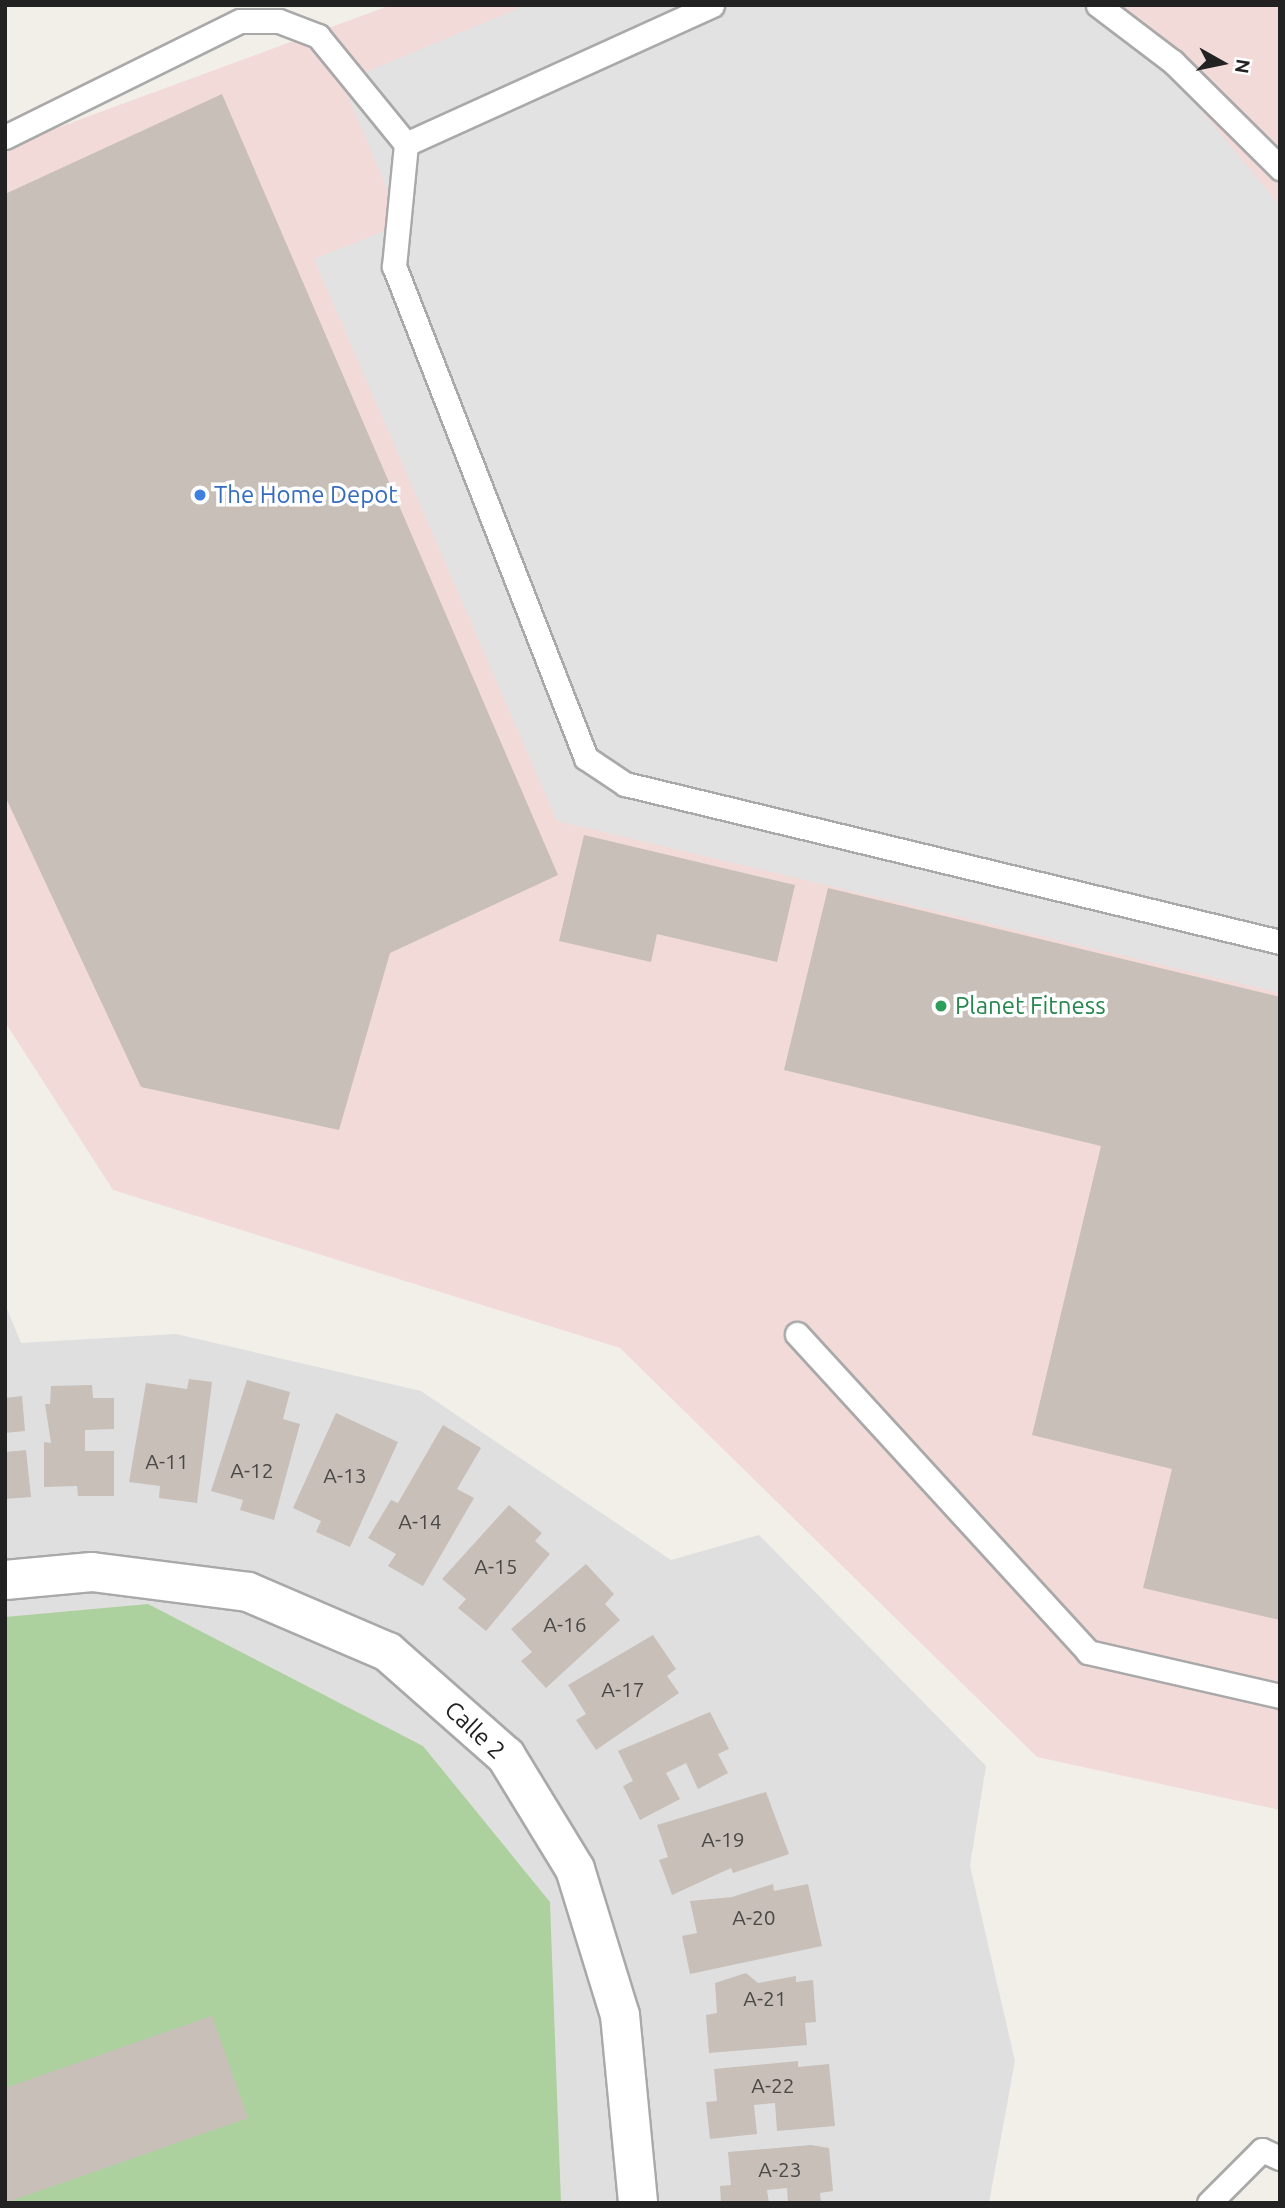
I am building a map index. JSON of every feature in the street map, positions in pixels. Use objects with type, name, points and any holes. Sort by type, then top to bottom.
[{"type":"street","name":"Calle 2","points":[[5,1580],[92,1572],[248,1592],[388,1652],[506,1756],[575,1869],[621,2015],[638,2203]]},
{"type":"lane","points":[[406,144],[712,5]]},
{"type":"lane","points":[[1098,5],[1173,62],[1280,168]]},
{"type":"lane","points":[[5,137],[240,20],[279,21],[318,36],[406,144],[394,266],[586,758],[625,784],[1280,942]]},
{"type":"lane","points":[[797,1334],[1088,1653],[1280,1696]]},
{"type":"lane","points":[[1209,2203],[1262,2151],[1280,2158]]},
{"type":"shaded area","points":[[391,5],[1280,5],[1280,1810],[1037,1757],[620,1348],[113,1190],[5,1022],[5,147]]},
{"type":"shaded area","points":[[527,5],[1114,5],[1280,206],[1280,993],[557,821],[314,259],[402,224],[342,82]]},
{"type":"shaded area","points":[[5,1304],[21,1343],[176,1334],[421,1391],[671,1560],[759,1535],[986,1766],[970,1866],[1015,2061],[989,2203],[5,2203]]},
{"type":"green space","points":[[148,1604],[423,1746],[550,1902],[561,2203],[5,2203],[5,1617]]},
{"type":"building","name":"The Home Depot","points":[[222,94],[558,875],[390,953],[339,1130],[141,1087],[5,796],[5,194]]},
{"type":"building","points":[[584,835],[795,885],[777,962],[657,934],[651,962],[559,941]]},
{"type":"building","points":[[828,888],[1280,997],[1280,1620],[1143,1588],[1172,1469],[1032,1435],[1101,1146],[784,1070]]},
{"type":"building","points":[[189,1379],[212,1382],[197,1503],[159,1498],[160,1486],[129,1482],[146,1383],[187,1389]]},
{"type":"building","points":[[247,1380],[290,1392],[283,1419],[300,1424],[274,1520],[240,1510],[243,1500],[211,1491]]},
{"type":"building","points":[[92,1385],[93,1398],[114,1398],[114,1429],[85,1430],[85,1451],[114,1451],[114,1496],[78,1496],[77,1486],[44,1487],[44,1442],[51,1443],[45,1404],[50,1404],[51,1386]]},
{"type":"building","points":[[22,1396],[25,1431],[5,1433],[5,1398]]},
{"type":"building","points":[[336,1413],[398,1442],[350,1547],[316,1532],[321,1521],[293,1508]]},
{"type":"building","points":[[443,1425],[481,1448],[457,1489],[474,1498],[423,1586],[388,1566],[396,1554],[368,1538],[391,1500],[398,1503]]},
{"type":"building","points":[[26,1450],[31,1497],[5,1499],[5,1452]]},
{"type":"building","points":[[509,1505],[542,1533],[535,1541],[550,1554],[486,1631],[458,1608],[466,1599],[442,1579]]},
{"type":"building","points":[[586,1564],[614,1594],[605,1604],[620,1620],[546,1688],[521,1661],[532,1652],[511,1629]]},
{"type":"building","points":[[653,1635],[676,1669],[667,1676],[679,1693],[596,1750],[576,1720],[586,1714],[568,1685]]},
{"type":"building","points":[[710,1712],[729,1749],[718,1754],[728,1773],[698,1789],[686,1763],[666,1773],[680,1799],[640,1820],[623,1786],[633,1781],[618,1751]]},
{"type":"building","points":[[766,1792],[789,1854],[733,1873],[731,1868],[672,1895],[659,1860],[668,1857],[657,1825]]},
{"type":"building","points":[[773,1884],[774,1891],[808,1884],[822,1946],[690,1974],[682,1936],[697,1933],[690,1901],[732,1897]]},
{"type":"building","points":[[746,1973],[758,1983],[796,1976],[796,1982],[813,1980],[816,2022],[805,2023],[807,2045],[709,2053],[706,2015],[717,2013],[715,1983]]},
{"type":"building","points":[[212,2016],[248,2118],[5,2203],[5,2088]]},
{"type":"building","points":[[798,2061],[798,2067],[829,2064],[835,2126],[777,2131],[775,2103],[754,2105],[757,2134],[710,2139],[706,2102],[717,2101],[714,2069]]},
{"type":"building","points":[[811,2145],[829,2148],[833,2191],[820,2193],[821,2203],[788,2203],[787,2188],[767,2190],[769,2203],[721,2203],[720,2186],[731,2185],[728,2152]]},
{"type":"place","name":"The Home Depot","points":[[200,495]]},
{"type":"place","name":"Planet Fitness","points":[[941,1006]]}]
